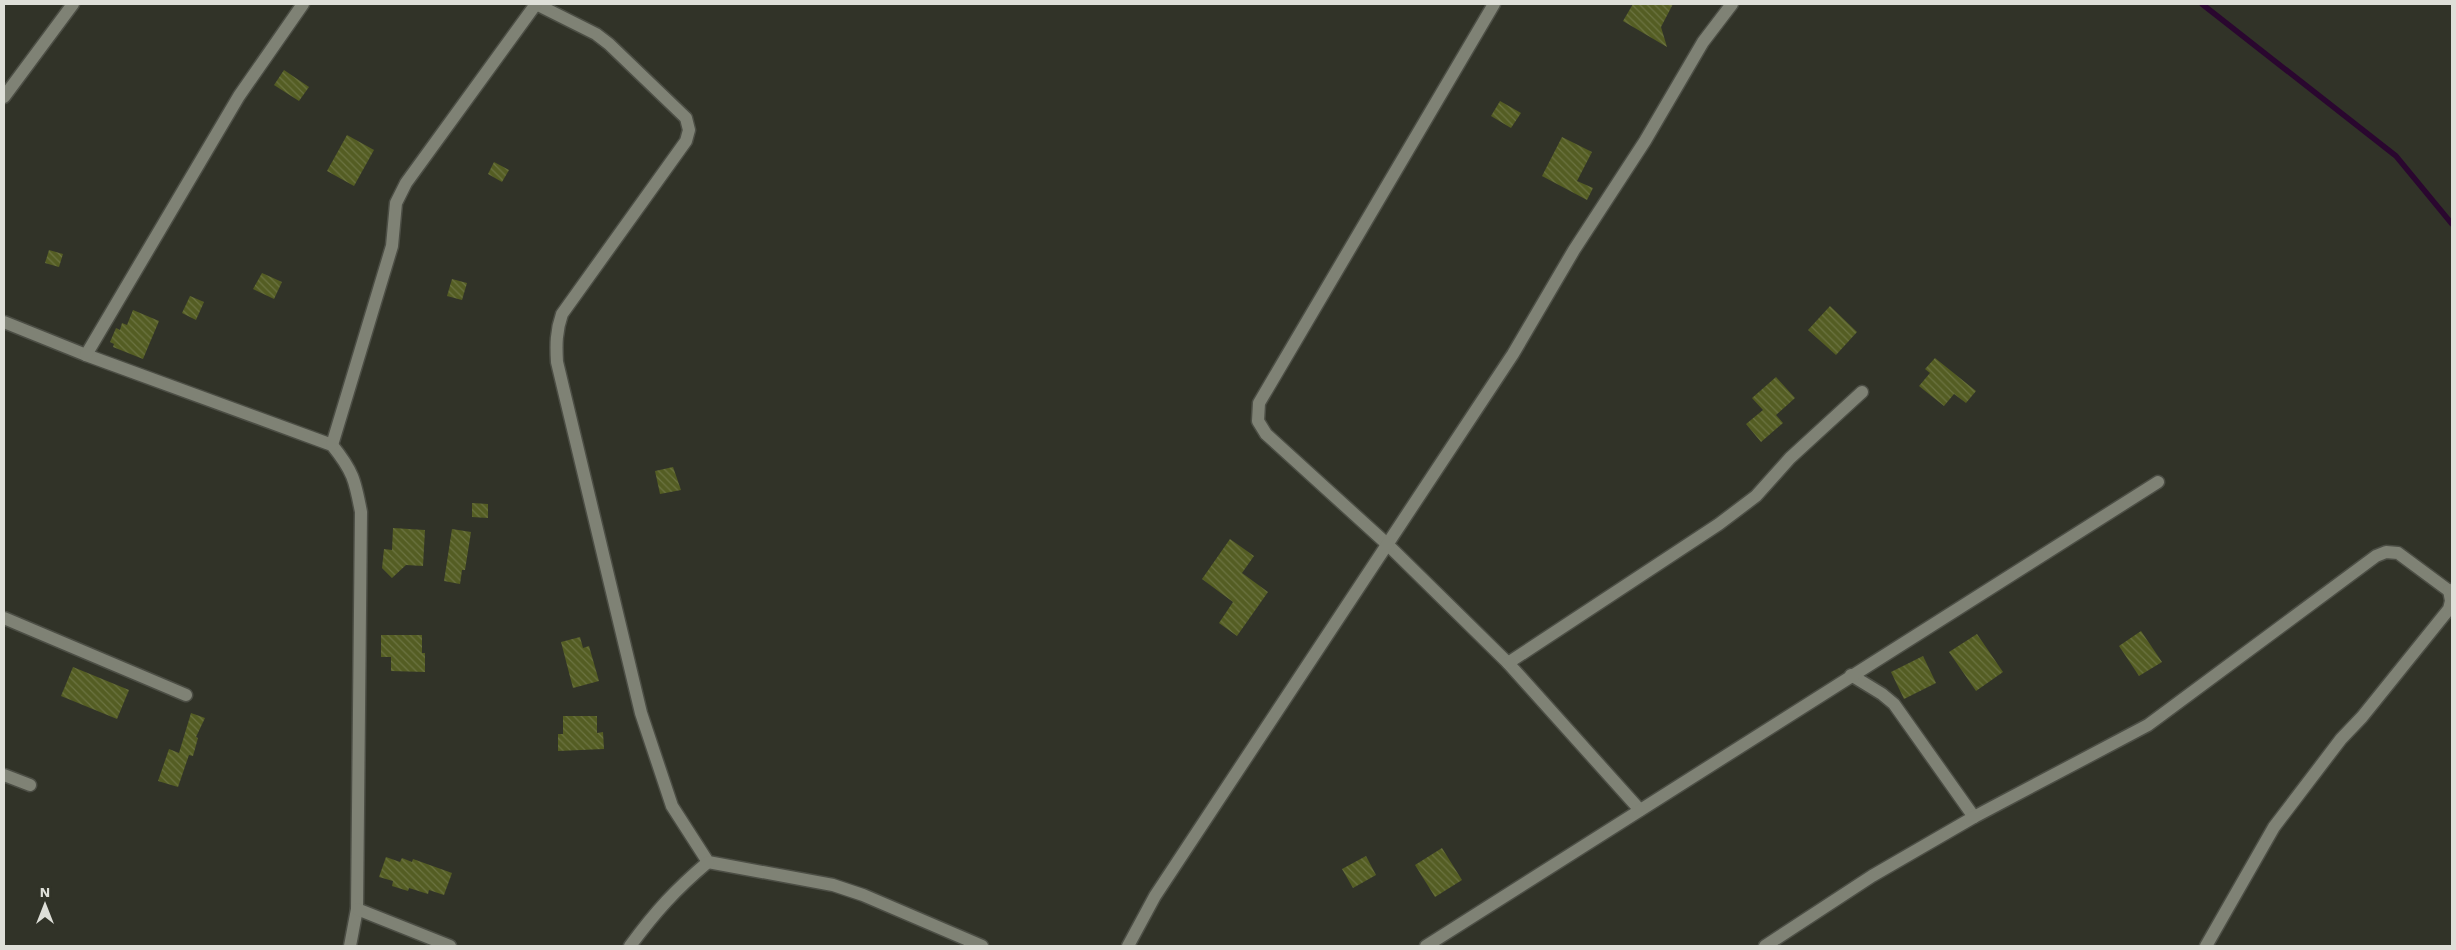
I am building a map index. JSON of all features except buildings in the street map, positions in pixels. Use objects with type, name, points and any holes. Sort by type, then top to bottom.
[{"type":"street","points":[[4,97],[73,4]]},
{"type":"street","points":[[86,355],[239,96],[303,4]]},
{"type":"street","points":[[332,445],[392,246],[396,203],[406,183],[536,4],[596,34],[609,44],[686,118],[689,130],[686,141],[562,314],[557,330],[556,346],[557,362],[642,713],[672,806],[708,862],[833,885],[863,895],[982,946]]},
{"type":"street","points":[[1494,4],[1258,403],[1258,421],[1266,434],[1387,544],[1508,663],[1640,810]]},
{"type":"street","points":[[1128,946],[1155,896],[1513,354],[1574,250],[1645,142],[1703,42],[1732,4]]},
{"type":"street","points":[[4,322],[86,355],[332,445],[350,467],[356,482],[361,512],[357,909],[350,946]]},
{"type":"street","points":[[1508,663],[1711,529],[1756,496],[1790,458],[1862,392]]},
{"type":"street","points":[[1426,946],[1850,675],[2158,482]]},
{"type":"street","points":[[1765,946],[1872,876],[1974,817],[2148,725],[2376,556],[2386,552],[2398,553],[2451,592],[2449,609],[2341,739],[2274,827],[2206,946]]},
{"type":"street","points":[[4,618],[186,695]]},
{"type":"street","points":[[1850,675],[1882,694],[1894,704],[1974,817]]},
{"type":"street","points":[[4,775],[30,785]]},
{"type":"street","points":[[630,946],[657,909],[674,891],[708,862]]},
{"type":"street","points":[[357,909],[450,946]]},
{"type":"waterway","points":[[2202,4],[2396,156],[2452,224]]}]
